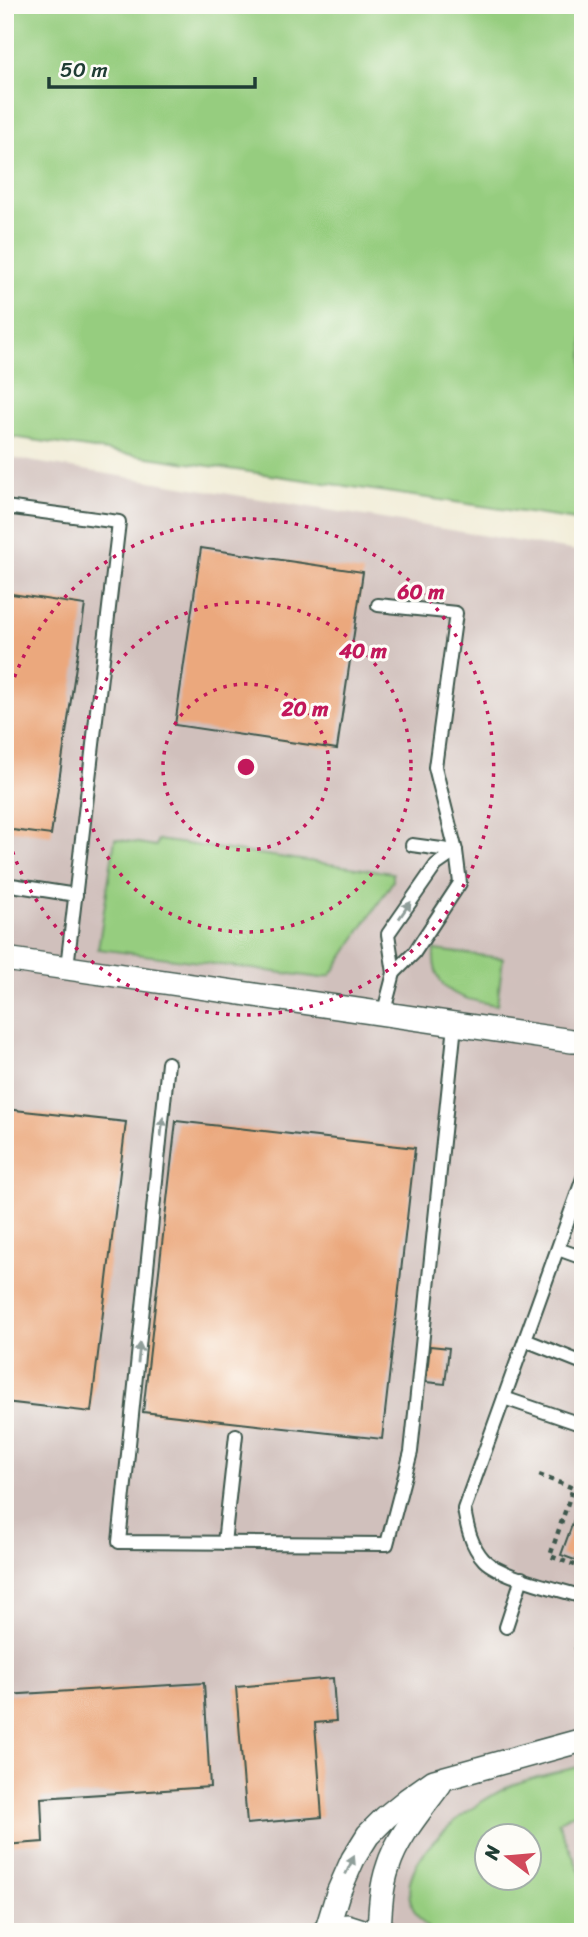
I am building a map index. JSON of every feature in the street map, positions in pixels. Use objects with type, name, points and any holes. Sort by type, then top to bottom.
[{"type":"street","points":[[5,959],[383,1015],[583,1041]]},
{"type":"street","points":[[325,1931],[353,1859],[368,1835],[407,1800],[434,1781],[583,1740]]},
{"type":"street","points":[[379,1932],[388,1866],[405,1833],[444,1779]]},
{"type":"street","points":[[325,1931],[347,1926],[366,1932]]},
{"type":"lane","points":[[5,506],[119,522],[68,967]]},
{"type":"lane","points":[[379,605],[456,613],[435,766],[456,851],[460,883],[414,953],[394,973]]},
{"type":"lane","points":[[412,845],[456,851]]},
{"type":"lane","points":[[383,1015],[394,973],[388,934],[436,865],[456,851]]},
{"type":"lane","points":[[5,884],[76,895]]},
{"type":"lane","points":[[169,1063],[119,1542],[387,1544],[411,1452],[455,1025]]},
{"type":"lane","points":[[583,1178],[464,1509],[474,1546],[486,1562],[505,1573],[583,1597]]},
{"type":"lane","points":[[558,1249],[583,1258]]},
{"type":"lane","points":[[525,1340],[583,1363]]},
{"type":"lane","points":[[504,1398],[583,1425]]},
{"type":"lane","points":[[224,1543],[236,1435]]},
{"type":"lane","points":[[506,1627],[522,1578]]},
{"type":"path","points":[[539,1475],[573,1488],[550,1556],[583,1568]]},
{"type":"path","points":[[574,1650],[583,1648]]},
{"type":"shaded area","points":[[5,457],[583,552],[583,1932],[5,1932]]},
{"type":"green space","points":[[5,5],[583,5],[583,521],[5,436]]},
{"type":"green space","points":[[115,839],[156,846],[158,840],[393,873],[393,881],[331,975],[321,978],[98,949]]},
{"type":"green space","points":[[434,950],[503,958],[497,1005],[461,997],[452,992],[438,976],[434,965]]},
{"type":"green space","points":[[583,1766],[583,1808],[558,1822],[583,1879],[583,1932],[432,1932],[414,1910],[409,1887],[415,1868],[426,1850],[461,1816],[481,1802],[515,1784]]},
{"type":"building","points":[[201,548],[363,572],[337,749],[175,725]]},
{"type":"building","points":[[5,593],[85,605],[51,835],[5,829]]},
{"type":"building","points":[[583,851],[583,889],[576,888]]},
{"type":"building","points":[[5,1109],[126,1122],[91,1412],[5,1402]]},
{"type":"building","points":[[176,1121],[415,1148],[382,1439],[143,1412]]},
{"type":"building","points":[[430,1346],[449,1348],[445,1384],[426,1382]]},
{"type":"building","points":[[583,1495],[583,1563],[561,1555]]},
{"type":"building","points":[[333,1678],[336,1721],[315,1723],[322,1817],[247,1824],[236,1687]]},
{"type":"building","points":[[204,1683],[210,1787],[41,1798],[43,1842],[5,1845],[5,1695]]}]
